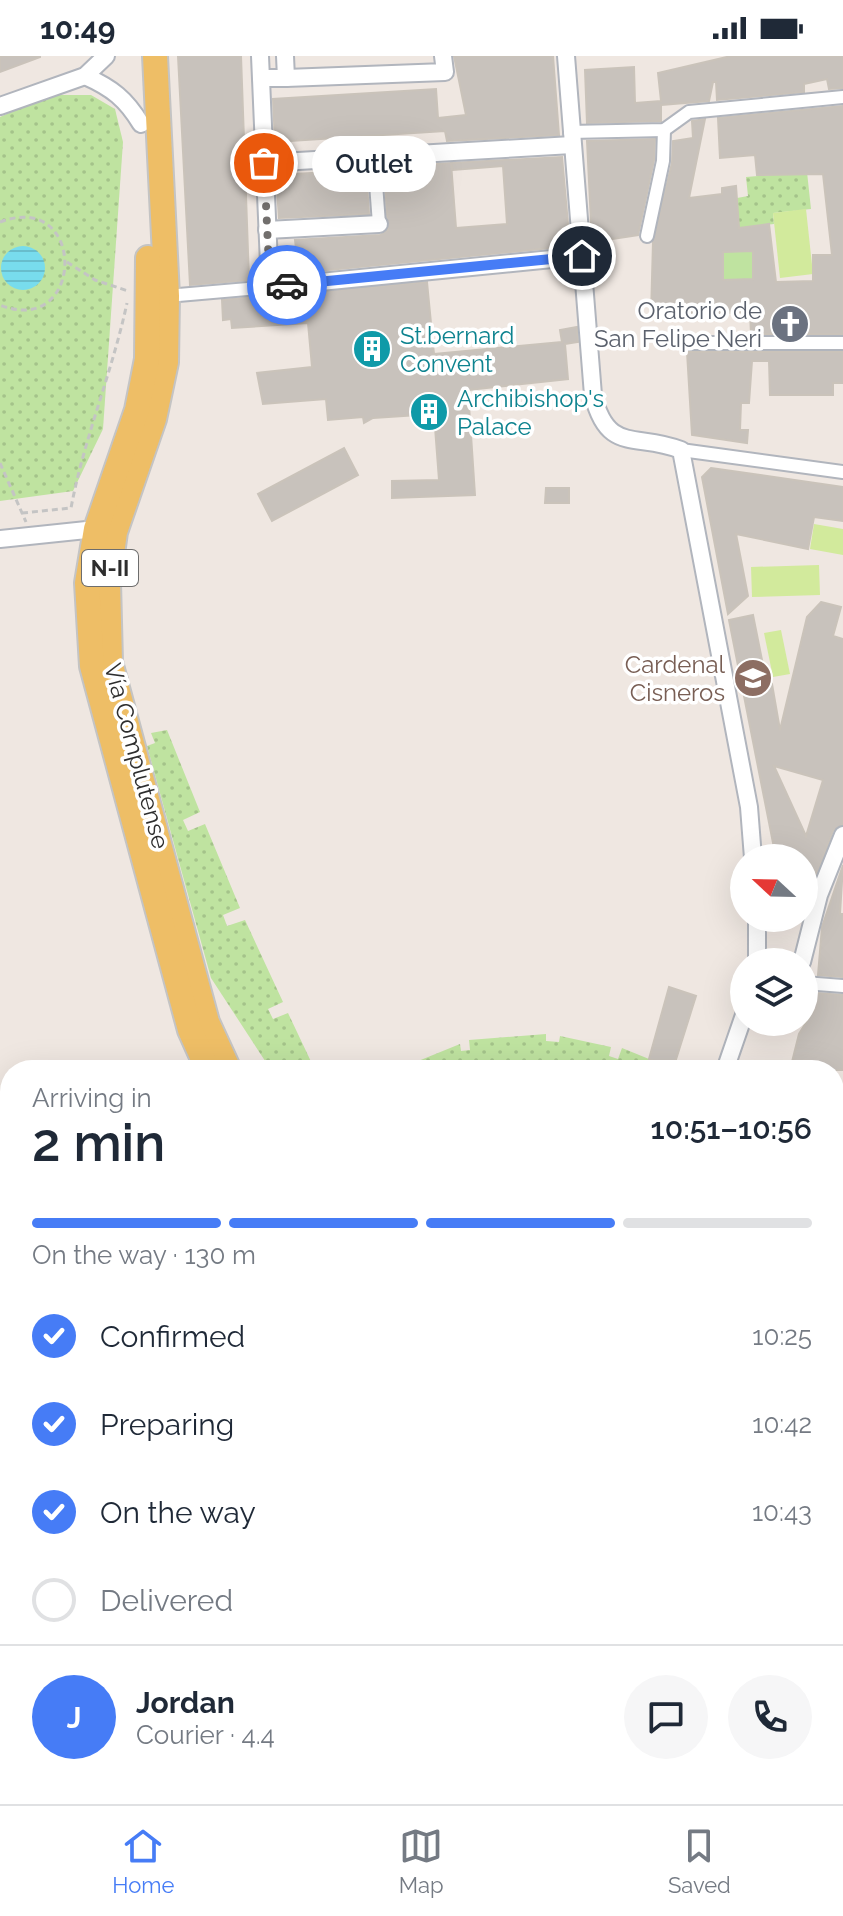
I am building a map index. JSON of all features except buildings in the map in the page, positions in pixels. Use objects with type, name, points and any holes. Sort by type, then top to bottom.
[{"type":"main road","name":"Vía Complutense","points":[[141,56],[141,124],[150,297],[147,359],[137,410],[96,529],[87,583],[92,666],[190,1030],[204,1060]]},
{"type":"main road","name":"Vía Complutense","points":[[155,56],[167,296],[166,362],[154,419],[115,532],[108,582],[110,662],[207,1022],[224,1060]]},
{"type":"street","points":[[0,106],[85,76],[106,56]]},
{"type":"street","points":[[260,56],[270,287]]},
{"type":"street","points":[[285,56],[286,78]]},
{"type":"street","points":[[566,56],[593,395],[599,417],[611,433],[631,442],[668,444],[681,450],[843,472]]},
{"type":"street","points":[[261,78],[444,64]]},
{"type":"street","points":[[85,76],[115,91],[129,104],[141,124]]},
{"type":"street","points":[[264,163],[374,157],[664,130],[689,112],[843,97]]},
{"type":"street","points":[[647,236],[663,161],[664,130]]},
{"type":"street","points":[[267,230],[379,224],[374,157]]},
{"type":"street","points":[[167,296],[582,256]]},
{"type":"street","points":[[686,343],[843,343]]},
{"type":"street","points":[[681,450],[749,807],[752,844]]},
{"type":"street","points":[[0,539],[96,529]]},
{"type":"street","points":[[806,948],[819,895],[843,835]]},
{"type":"street","points":[[818,984],[843,986]]},
{"type":"street","points":[[728,1060],[737,1036]]},
{"type":"path","points":[[0,222],[28,217],[43,223],[56,233],[67,262],[65,276],[50,299],[24,310],[0,305]]},
{"type":"path","points":[[0,463],[22,513],[71,508],[93,416],[115,357],[129,292],[95,280],[67,262]]},
{"type":"green space","points":[[50,95],[91,95],[115,109],[123,142],[103,429],[73,491],[0,501],[0,117]]},
{"type":"green space","points":[[807,172],[811,209],[773,213],[774,224],[739,228],[737,198],[748,196],[746,177]]},
{"type":"green space","points":[[806,209],[813,274],[780,278],[773,213]]},
{"type":"green space","points":[[753,251],[753,279],[723,280],[723,252]]},
{"type":"green space","points":[[814,524],[843,529],[843,555],[810,549]]},
{"type":"green space","points":[[819,565],[820,595],[752,597],[751,567]]},
{"type":"green space","points":[[781,630],[790,674],[773,677],[764,633]]},
{"type":"green space","points":[[167,730],[200,812],[183,820],[188,831],[205,824],[240,908],[223,915],[227,926],[245,920],[283,1002],[268,1009],[273,1019],[288,1013],[310,1060],[264,1060],[211,978],[147,746],[155,743],[151,733]]},
{"type":"green space","points":[[546,1034],[546,1041],[559,1042],[560,1036],[611,1047],[609,1056],[618,1059],[622,1048],[651,1060],[421,1060],[460,1044],[461,1051],[470,1050],[469,1040]]},
{"type":"water","points":[[23,246],[38,253],[45,268],[38,283],[23,290],[8,283],[1,268],[8,253]]},
{"type":"way so far","points":[[264,163],[270,287],[287,285]]},
{"type":"place","name":"Outlet","points":[[264,163]]},
{"type":"place","name":"Oratorio de San Felipe Neri","points":[[790,324]]},
{"type":"place","name":"St.bernard Convent","points":[[372,349]]},
{"type":"place","name":"Archibishop's Palace","points":[[429,412]]},
{"type":"place","name":"Cardenal Cisneros","points":[[753,678]]},
{"type":"route","points":[[287,285],[434,268],[582,256]]}]
